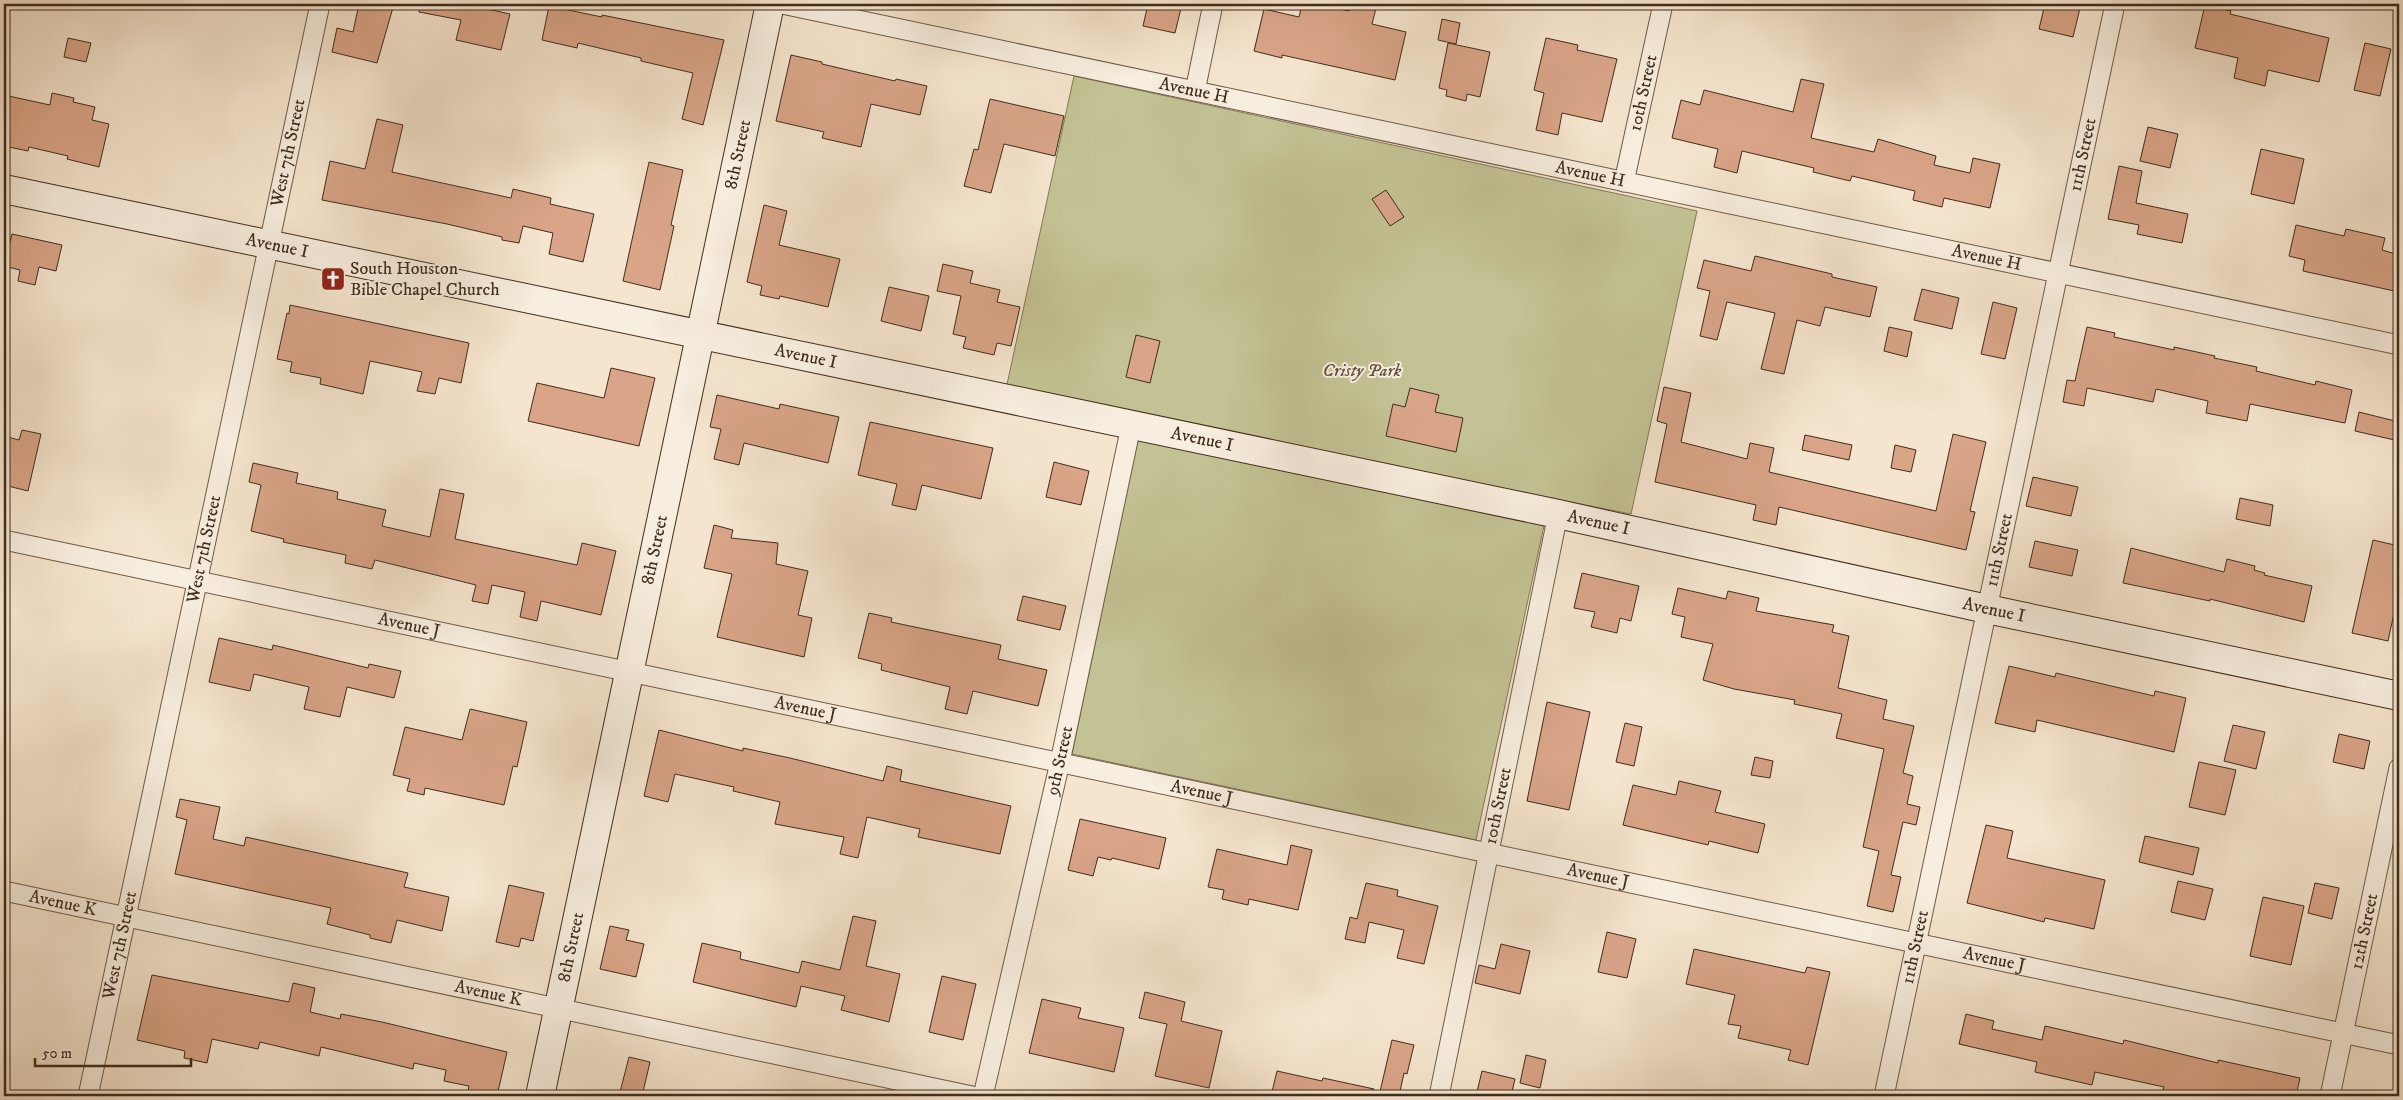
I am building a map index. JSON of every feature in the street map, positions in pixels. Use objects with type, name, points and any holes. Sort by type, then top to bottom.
[{"type":"street","name":"West 7th Street","points":[[88,1096],[320,4]]},
{"type":"street","name":"8th Street","points":[[540,1096],[770,4]]},
{"type":"street","name":"Avenue H","points":[[782,4],[2399,345]]},
{"type":"street","points":[[1195,91],[1213,4]]},
{"type":"street","name":"10th Street","points":[[1624,182],[1663,4]]},
{"type":"street","name":"11th Street","points":[[1884,1096],[2115,4]]},
{"type":"street","name":"Avenue I","points":[[4,189],[700,337],[1558,514],[1987,609],[2399,696]]},
{"type":"street","name":"9th Street","points":[[983,1096],[1060,762],[1131,426]]},
{"type":"street","name":"10th Street","points":[[1439,1096],[1558,514]]},
{"type":"street","name":"Avenue J","points":[[4,540],[2399,1046]]},
{"type":"street","name":"12th Street","points":[[2330,1096],[2399,768]]},
{"type":"street","name":"Avenue K","points":[[4,891],[972,1096]]},
{"type":"green space","name":"Cristy Park","points":[[1074,76],[1697,211],[1631,514],[1550,498],[1476,840],[1072,754],[1142,419],[1006,389]]},
{"type":"building","points":[[359,4],[394,4],[377,63],[332,52],[337,28],[353,32]]},
{"type":"building","points":[[420,4],[465,4],[510,14],[501,50],[456,40],[461,20],[419,12]]},
{"type":"building","points":[[1148,4],[1182,4],[1175,33],[1143,26]]},
{"type":"building","points":[[1302,4],[1318,4],[1349,11],[1351,4],[1377,4],[1372,24],[1406,32],[1395,80],[1282,55],[1282,58],[1254,51],[1264,9],[1299,17]]},
{"type":"building","points":[[2045,4],[2081,4],[2073,37],[2039,29]]},
{"type":"building","points":[[2205,5],[2231,11],[2230,14],[2329,38],[2319,82],[2268,70],[2265,86],[2234,78],[2238,58],[2195,48]]},
{"type":"building","points":[[549,6],[724,40],[703,125],[682,119],[693,73],[641,61],[641,58],[578,43],[577,48],[542,40]]},
{"type":"building","points":[[1442,19],[1460,23],[1456,44],[1438,40]]},
{"type":"building","points":[[68,38],[91,43],[86,62],[64,57]]},
{"type":"building","points":[[1546,38],[1578,45],[1577,50],[1617,59],[1602,122],[1562,113],[1558,135],[1536,130],[1544,93],[1534,90]]},
{"type":"building","points":[[1448,43],[1490,52],[1480,97],[1467,94],[1466,101],[1446,96],[1447,90],[1439,88]]},
{"type":"building","points":[[2365,43],[2391,49],[2380,96],[2354,90]]},
{"type":"building","points":[[791,55],[895,81],[896,79],[927,86],[920,115],[871,104],[861,147],[822,138],[824,132],[776,121]]},
{"type":"building","points":[[1801,79],[1824,84],[1811,138],[1874,152],[1878,139],[1936,156],[1934,165],[1970,173],[1973,158],[2000,164],[1990,208],[1944,198],[1942,207],[1913,200],[1915,191],[1852,176],[1850,181],[1813,172],[1814,168],[1742,151],[1737,173],[1714,167],[1718,149],[1672,138],[1681,100],[1700,105],[1704,90],[1793,112]]},
{"type":"building","points":[[52,93],[74,98],[73,102],[95,107],[92,120],[109,124],[99,167],[67,159],[68,156],[29,147],[28,151],[4,146],[4,95],[50,105]]},
{"type":"building","points":[[990,99],[1064,116],[1055,156],[1004,144],[991,193],[964,186],[974,149],[978,150]]},
{"type":"building","points":[[377,119],[403,125],[392,172],[511,198],[513,189],[551,198],[550,204],[594,214],[583,262],[549,254],[553,233],[523,226],[519,243],[447,224],[322,200],[330,161],[365,169]]},
{"type":"building","points":[[2148,127],[2178,134],[2170,168],[2140,161]]},
{"type":"building","points":[[2261,149],[2304,159],[2294,204],[2251,194]]},
{"type":"building","points":[[649,162],[683,170],[671,225],[674,226],[660,290],[623,281]]},
{"type":"building","points":[[2119,166],[2142,171],[2136,203],[2188,214],[2182,243],[2137,234],[2139,225],[2108,219]]},
{"type":"building","points":[[1386,190],[1404,217],[1390,226],[1372,199]]},
{"type":"building","points":[[764,205],[787,211],[779,245],[840,259],[828,307],[780,296],[779,299],[760,295],[762,286],[747,282]]},
{"type":"building","points":[[2296,225],[2344,236],[2346,229],[2385,238],[2382,250],[2399,255],[2399,292],[2303,271],[2305,260],[2289,256]]},
{"type":"building","points":[[12,234],[62,245],[56,271],[39,267],[35,285],[18,281],[20,270],[4,266]]},
{"type":"building","points":[[1755,256],[1832,274],[1832,277],[1877,287],[1870,317],[1825,307],[1820,326],[1797,320],[1784,374],[1761,369],[1775,313],[1727,302],[1717,340],[1700,336],[1710,291],[1697,288],[1704,260],[1751,271]]},
{"type":"building","points":[[943,264],[973,271],[970,283],[1000,290],[997,302],[1020,307],[1011,346],[997,343],[994,355],[963,348],[966,337],[953,334],[961,296],[937,291]]},
{"type":"building","points":[[889,287],[929,296],[921,331],[881,321]]},
{"type":"building","points":[[1922,289],[1959,298],[1952,329],[1914,320]]},
{"type":"building","points":[[1993,302],[2017,308],[2005,359],[1981,354]]},
{"type":"building","points":[[290,305],[469,343],[461,383],[439,378],[435,394],[417,391],[422,372],[370,361],[363,394],[320,384],[321,378],[290,372],[292,362],[277,359]]},
{"type":"building","points":[[1889,327],[1912,332],[1907,357],[1884,351]]},
{"type":"building","points":[[2087,327],[2115,333],[2114,337],[2174,350],[2174,347],[2215,356],[2214,358],[2257,367],[2256,371],[2315,385],[2316,381],[2352,390],[2345,423],[2250,404],[2247,421],[2206,413],[2208,401],[2156,389],[2153,402],[2087,388],[2084,406],[2063,402],[2067,380],[2075,381]]},
{"type":"building","points":[[1136,335],[1160,341],[1150,383],[1126,377]]},
{"type":"building","points":[[611,368],[655,378],[639,446],[528,421],[537,383],[604,398]]},
{"type":"building","points":[[1664,387],[1691,393],[1681,442],[1747,459],[1750,443],[1774,448],[1769,472],[1936,511],[1953,434],[1986,442],[1970,511],[1975,512],[1966,550],[1779,507],[1776,525],[1753,520],[1756,505],[1655,482],[1667,424],[1657,421]]},
{"type":"building","points":[[1410,388],[1439,395],[1435,412],[1463,418],[1456,452],[1386,436],[1393,404],[1405,407]]},
{"type":"building","points":[[717,395],[779,409],[780,404],[839,417],[828,463],[744,443],[739,465],[714,459],[721,429],[710,427]]},
{"type":"building","points":[[2359,412],[2399,422],[2399,441],[2355,431]]},
{"type":"building","points":[[870,422],[993,448],[981,499],[922,485],[916,510],[892,505],[897,484],[858,475]]},
{"type":"building","points":[[22,430],[41,434],[28,491],[4,485],[4,436],[19,440]]},
{"type":"building","points":[[1805,435],[1852,445],[1849,460],[1802,450]]},
{"type":"building","points":[[1895,445],[1916,450],[1911,472],[1891,468]]},
{"type":"building","points":[[1054,462],[1089,471],[1081,505],[1046,497]]},
{"type":"building","points":[[253,463],[298,473],[296,483],[338,492],[337,499],[386,510],[382,526],[430,537],[440,489],[464,494],[455,539],[577,565],[582,543],[616,551],[601,615],[541,601],[537,621],[520,617],[525,592],[492,585],[488,604],[472,601],[476,585],[375,560],[372,569],[345,563],[346,555],[283,542],[284,539],[251,531],[261,485],[249,482]]},
{"type":"building","points":[[2033,477],[2078,487],[2071,516],[2026,506]]},
{"type":"building","points":[[2240,498],[2273,505],[2270,526],[2236,519]]},
{"type":"building","points":[[714,525],[733,530],[731,538],[778,543],[776,564],[808,571],[798,615],[812,618],[804,657],[717,637],[732,574],[704,568]]},
{"type":"building","points":[[2373,540],[2399,546],[2399,590],[2388,641],[2352,633]]},
{"type":"building","points":[[2035,541],[2078,550],[2072,576],[2029,567]]},
{"type":"building","points":[[2131,548],[2224,572],[2227,559],[2255,566],[2254,570],[2265,573],[2264,575],[2312,586],[2304,622],[2210,599],[2210,601],[2123,583]]},
{"type":"building","points":[[1582,573],[1639,586],[1631,621],[1620,618],[1617,633],[1591,627],[1595,612],[1574,608]]},
{"type":"building","points":[[1678,588],[1726,599],[1728,591],[1759,598],[1756,611],[1834,625],[1832,632],[1849,636],[1838,688],[1887,700],[1883,719],[1914,726],[1903,773],[1913,776],[1907,804],[1920,807],[1916,825],[1903,822],[1891,875],[1901,877],[1893,912],[1867,906],[1879,851],[1863,847],[1884,749],[1836,738],[1842,714],[1794,704],[1795,700],[1734,689],[1703,680],[1713,644],[1681,637],[1685,617],[1672,614]]},
{"type":"building","points":[[1023,596],[1066,606],[1060,630],[1017,620]]},
{"type":"building","points":[[869,613],[892,618],[891,622],[1001,645],[998,659],[1047,670],[1038,706],[973,691],[967,714],[945,709],[950,687],[881,670],[882,664],[858,658]]},
{"type":"building","points":[[219,638],[272,650],[273,645],[368,668],[369,664],[401,671],[394,698],[347,687],[340,717],[304,709],[309,687],[254,674],[250,691],[209,682]]},
{"type":"building","points":[[2009,666],[2055,677],[2056,673],[2154,696],[2155,691],[2186,698],[2174,752],[2037,720],[2035,732],[1995,723]]},
{"type":"building","points":[[1547,702],[1590,712],[1569,810],[1527,801]]},
{"type":"building","points":[[470,709],[527,722],[517,767],[513,766],[504,805],[425,788],[424,795],[407,791],[410,779],[393,775],[405,727],[462,740]]},
{"type":"building","points":[[1625,723],[1642,727],[1634,766],[1616,762]]},
{"type":"building","points":[[2233,725],[2265,732],[2256,769],[2224,761]]},
{"type":"building","points":[[659,730],[743,751],[743,748],[790,758],[883,781],[887,766],[902,770],[900,781],[1011,806],[1000,854],[918,837],[920,829],[867,817],[858,858],[840,854],[844,837],[775,824],[780,802],[733,791],[734,787],[675,774],[668,802],[644,796]]},
{"type":"building","points":[[2339,734],[2370,741],[2364,769],[2333,762]]},
{"type":"building","points":[[1755,757],[1773,761],[1770,778],[1751,775]]},
{"type":"building","points":[[2199,762],[2236,770],[2225,815],[2189,807]]},
{"type":"building","points":[[1679,781],[1721,791],[1715,812],[1765,824],[1758,853],[1709,841],[1708,845],[1623,825],[1633,785],[1676,795]]},
{"type":"building","points":[[180,799],[220,807],[213,839],[244,846],[246,837],[408,873],[404,887],[449,897],[442,931],[397,920],[391,943],[370,938],[370,935],[327,924],[331,908],[175,874],[187,820],[176,817]]},
{"type":"building","points":[[1080,819],[1166,838],[1159,869],[1112,858],[1111,860],[1098,857],[1093,876],[1068,870]]},
{"type":"building","points":[[1986,825],[2013,831],[2007,858],[2105,880],[2094,929],[2045,918],[2044,922],[1967,903]]},
{"type":"building","points":[[2145,836],[2199,848],[2193,875],[2139,862]]},
{"type":"building","points":[[1291,845],[1312,850],[1298,910],[1249,899],[1248,905],[1222,899],[1224,890],[1208,887],[1217,849],[1287,865]]},
{"type":"building","points":[[2178,881],[2213,889],[2205,920],[2171,912]]},
{"type":"building","points":[[1366,883],[1398,890],[1397,896],[1438,906],[1424,964],[1397,958],[1404,930],[1369,922],[1365,943],[1345,939],[1350,917],[1357,919]]},
{"type":"building","points":[[2315,883],[2339,888],[2332,919],[2308,913]]},
{"type":"building","points":[[509,885],[544,893],[533,941],[521,938],[519,947],[496,942]]},
{"type":"building","points":[[2263,897],[2304,906],[2291,965],[2250,956]]},
{"type":"building","points":[[853,916],[876,921],[866,966],[900,974],[889,1022],[841,1010],[845,996],[801,986],[796,1007],[693,982],[702,943],[741,952],[740,959],[799,973],[802,961],[840,970]]},
{"type":"building","points":[[610,926],[629,930],[626,940],[644,944],[636,977],[600,969]]},
{"type":"building","points":[[1607,932],[1636,939],[1627,978],[1598,972]]},
{"type":"building","points":[[1501,944],[1530,951],[1520,994],[1475,983],[1479,965],[1495,969]]},
{"type":"building","points":[[1694,949],[1805,973],[1807,967],[1830,972],[1808,1065],[1788,1060],[1791,1050],[1738,1038],[1741,1026],[1728,1024],[1735,995],[1686,984]]},
{"type":"building","points":[[152,975],[289,1002],[293,983],[315,988],[310,1012],[340,1019],[341,1014],[382,1022],[507,1052],[497,1096],[467,1096],[469,1086],[444,1081],[446,1070],[414,1063],[413,1069],[321,1047],[319,1056],[260,1042],[258,1049],[212,1039],[207,1063],[184,1058],[185,1051],[137,1040]]},
{"type":"building","points":[[942,976],[976,984],[963,1040],[929,1032]]},
{"type":"building","points":[[1145,992],[1185,1002],[1181,1021],[1222,1031],[1209,1088],[1155,1076],[1167,1024],[1139,1018]]},
{"type":"building","points":[[1042,999],[1081,1008],[1078,1018],[1124,1028],[1114,1072],[1029,1053]]},
{"type":"building","points":[[1966,1014],[1994,1021],[1992,1029],[2042,1040],[2045,1026],[2123,1044],[2124,1040],[2218,1063],[2218,1060],[2300,1078],[2296,1096],[2181,1096],[2162,1092],[2164,1087],[2095,1072],[2092,1085],[2035,1072],[2037,1062],[1959,1044]]},
{"type":"building","points":[[1392,1040],[1414,1045],[1407,1074],[1404,1073],[1399,1096],[1379,1096]]},
{"type":"building","points":[[1526,1055],[1546,1060],[1540,1088],[1520,1083]]},
{"type":"building","points":[[629,1057],[650,1062],[642,1096],[619,1096]]},
{"type":"building","points":[[1277,1071],[1322,1081],[1323,1078],[1374,1089],[1373,1096],[1271,1096]]},
{"type":"building","points":[[1482,1071],[1515,1079],[1511,1096],[1476,1096]]},
{"type":"place","name":"South Houston Bible Chapel Church","points":[[333,279]]}]
